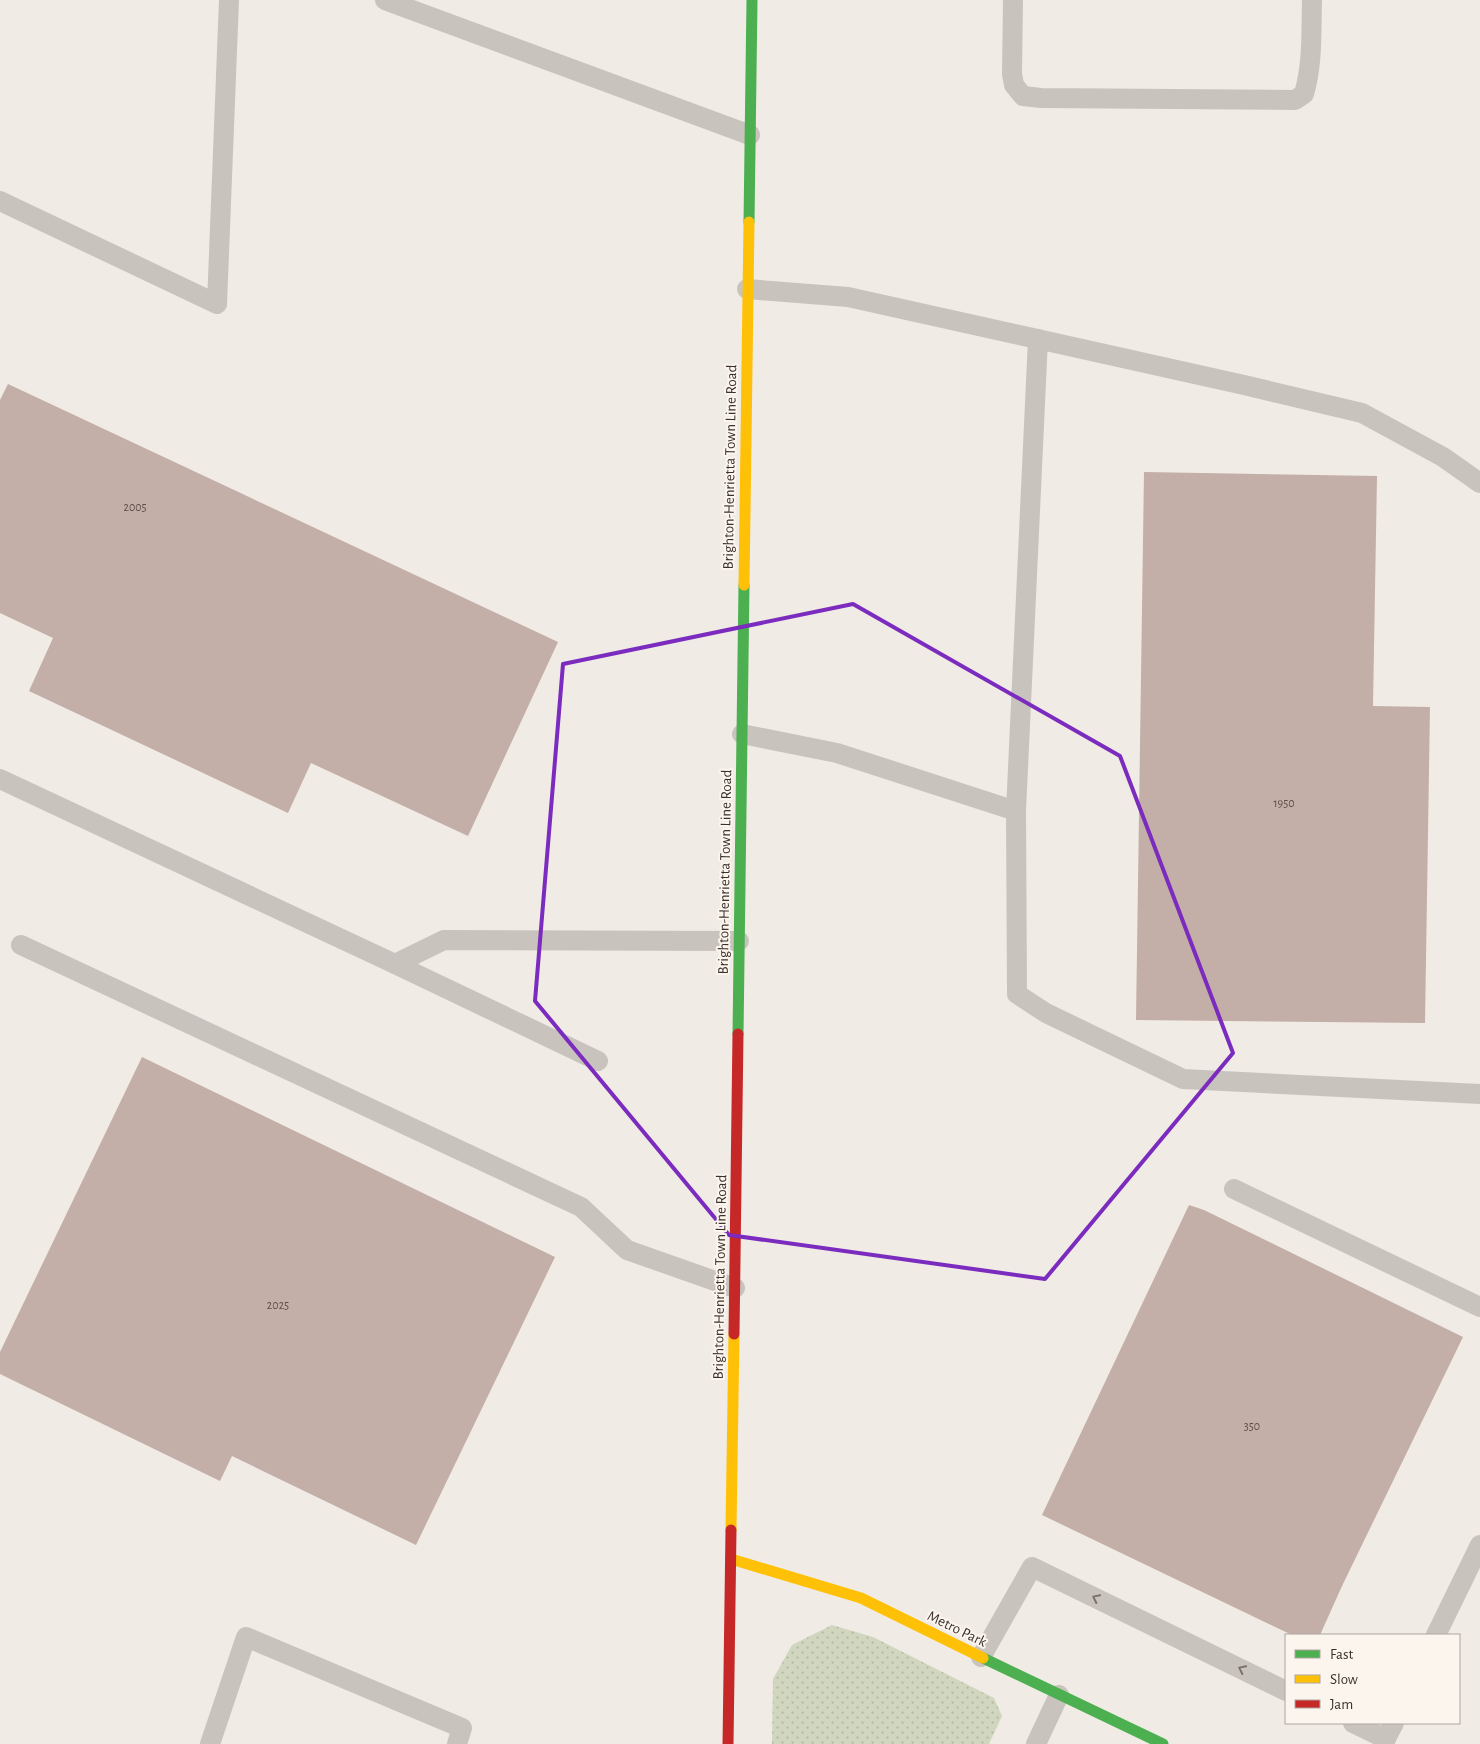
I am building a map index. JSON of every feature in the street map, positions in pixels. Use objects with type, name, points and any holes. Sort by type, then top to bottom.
[{"type":"street","name":"Brighton-Henrietta Town Line Road","points":[[728,1744],[752,0]]},
{"type":"street","name":"Metro Park","points":[[731,1559],[861,1598],[1162,1744]]},
{"type":"lane","points":[[0,201],[217,304],[229,0]]},
{"type":"lane","points":[[386,0],[750,135]]},
{"type":"lane","points":[[1013,0],[1012,74],[1014,85],[1023,96],[1041,98],[1295,100],[1304,94],[1309,78],[1312,0]]},
{"type":"lane","points":[[748,289],[848,297],[1362,413],[1443,457],[1480,483]]},
{"type":"lane","points":[[1038,339],[1016,811],[1017,994],[1046,1014],[1184,1079],[1480,1094]]},
{"type":"lane","points":[[742,734],[837,753],[1016,811]]},
{"type":"lane","points":[[0,779],[396,964],[598,1061]]},
{"type":"lane","points":[[396,964],[444,940],[739,941]]},
{"type":"lane","points":[[21,945],[581,1207],[626,1250],[735,1288]]},
{"type":"lane","points":[[1234,1189],[1480,1307]]},
{"type":"lane","points":[[1436,1634],[1480,1545]]},
{"type":"lane","points":[[981,1657],[1032,1567],[1285,1690]]},
{"type":"lane","points":[[210,1744],[246,1637],[462,1728],[457,1744]]},
{"type":"lane","points":[[1036,1744],[1059,1695]]},
{"type":"lane","points":[[1356,1724],[1388,1735]]},
{"type":"highlighted area","points":[[853,604],[1120,756],[1233,1053],[1045,1279],[729,1235],[535,1001],[563,664]]},
{"type":"green space","points":[[832,1625],[873,1637],[994,1698],[1002,1716],[989,1744],[772,1744],[773,1679],[792,1645]]},
{"type":"building","points":[[8,384],[558,642],[468,836],[311,763],[288,813],[29,691],[53,638],[0,613],[0,400]]},
{"type":"building","points":[[1144,472],[1377,476],[1373,706],[1430,707],[1425,1023],[1136,1020]]},
{"type":"building","points":[[142,1057],[555,1257],[416,1545],[232,1456],[220,1481],[0,1374],[0,1352]]},
{"type":"building","points":[[1189,1205],[1204,1210],[1463,1337],[1320,1634],[1290,1634],[1042,1515]]},
{"type":"traffic: fast","points":[[749,222],[752,0]]},
{"type":"traffic: fast","points":[[738,1034],[744,585]]},
{"type":"traffic: fast","points":[[983,1658],[1163,1744]]},
{"type":"traffic: slow","points":[[744,585],[749,222]]},
{"type":"traffic: slow","points":[[731,1530],[734,1334]]},
{"type":"traffic: slow","points":[[731,1559],[861,1598],[983,1658]]},
{"type":"traffic: jam","points":[[734,1334],[738,1034]]},
{"type":"traffic: jam","points":[[728,1744],[731,1530]]}]
